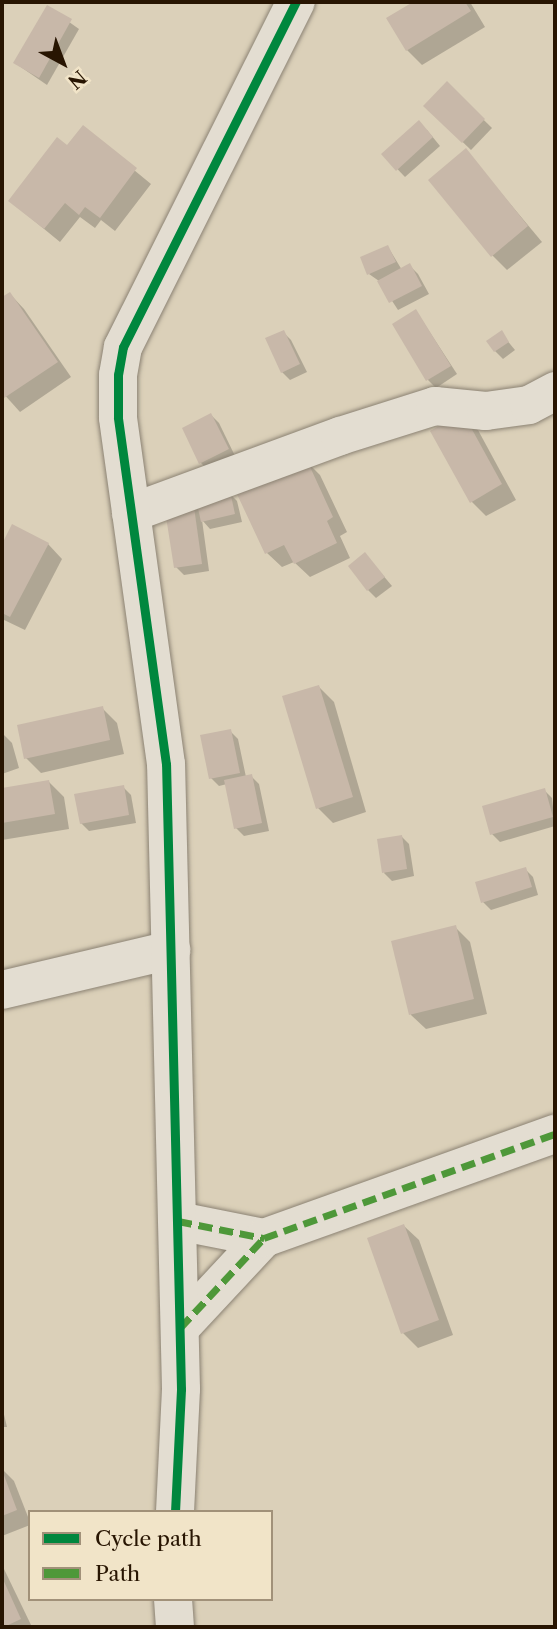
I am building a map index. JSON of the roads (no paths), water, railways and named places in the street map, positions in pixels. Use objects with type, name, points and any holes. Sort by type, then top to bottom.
[{"type":"street","points":[[175,1510],[181,1389],[166,764],[118,417],[118,375],[123,347],[296,2]]},
{"type":"street","points":[[131,513],[340,436],[435,407],[485,411],[529,405],[555,391]]},
{"type":"street","points":[[2,990],[171,950]]},
{"type":"street","points":[[180,1328],[264,1238],[555,1134]]},
{"type":"street","points":[[178,1221],[264,1238]]},
{"type":"street","points":[[173,1601],[175,1627]]}]
